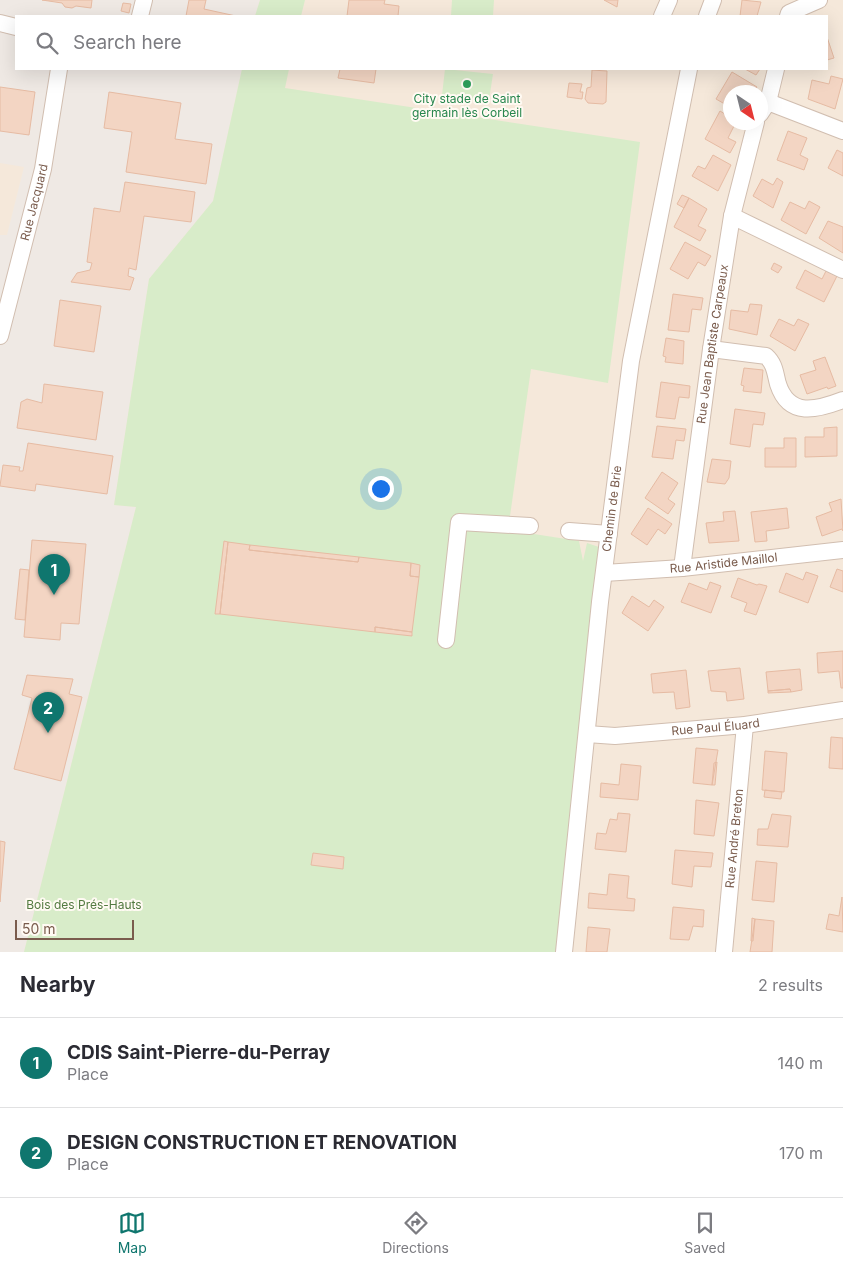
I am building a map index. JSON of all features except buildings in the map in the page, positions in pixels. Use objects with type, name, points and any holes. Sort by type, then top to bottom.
[{"type":"street","points":[[140,15],[144,0]]},
{"type":"street","points":[[662,15],[669,0]]},
{"type":"street","points":[[707,15],[713,0]]},
{"type":"street","points":[[790,10],[819,0]]},
{"type":"street","points":[[0,23],[15,26]]},
{"type":"street","name":"Rue Jacquard","points":[[0,336],[43,169],[59,70]]},
{"type":"street","name":"Chemin de Brie","points":[[564,952],[604,573],[631,361],[688,70]]},
{"type":"street","points":[[768,95],[776,70]]},
{"type":"street","points":[[768,109],[843,131]]},
{"type":"street","name":"Rue Jean Baptiste Carpeaux","points":[[682,568],[711,349],[732,216],[754,130]]},
{"type":"street","points":[[732,216],[843,270]]},
{"type":"street","points":[[711,349],[766,356],[772,360],[782,393],[794,405],[803,409],[822,408],[843,400]]},
{"type":"street","points":[[446,640],[459,522],[530,526]]},
{"type":"street","points":[[569,531],[609,534]]},
{"type":"street","name":"Rue Aristide Maillol","points":[[604,573],[682,568],[843,550]]},
{"type":"street","name":"Rue Paul Éluard","points":[[587,734],[615,736],[745,725],[843,710]]},
{"type":"street","name":"Rue André Breton","points":[[724,952],[745,725]]},
{"type":"shaded area","points":[[0,0],[843,0],[843,952],[0,952]]},
{"type":"shaded area","points":[[0,0],[260,0],[255,15],[15,15],[15,70],[242,70],[213,201],[149,279],[114,505],[136,507],[24,952],[0,952],[0,235],[7,235],[24,167],[0,163]]},
{"type":"green space","points":[[260,0],[305,0],[301,15],[255,15]]},
{"type":"green space","points":[[452,0],[494,0],[493,15],[451,15]]},
{"type":"green space","name":"Bois des Prés-Hauts","points":[[242,70],[289,70],[285,88],[640,142],[608,383],[531,369],[508,530],[579,541],[583,561],[587,543],[602,548],[566,952],[24,952],[136,507],[114,505],[149,279],[213,201]]},
{"type":"green space","name":"City stade de Saint germain lès Corbeil","points":[[445,70],[493,74],[489,100],[442,95]]},
{"type":"place","name":"City stade de Saint germain lès Corbeil","points":[[467,84]]},
{"type":"place","name":"CDIS Saint-Pierre-du-Perray","points":[[54,595]]},
{"type":"place","name":"DESIGN CONSTRUCTION ET RENOVATION","points":[[48,733]]}]
